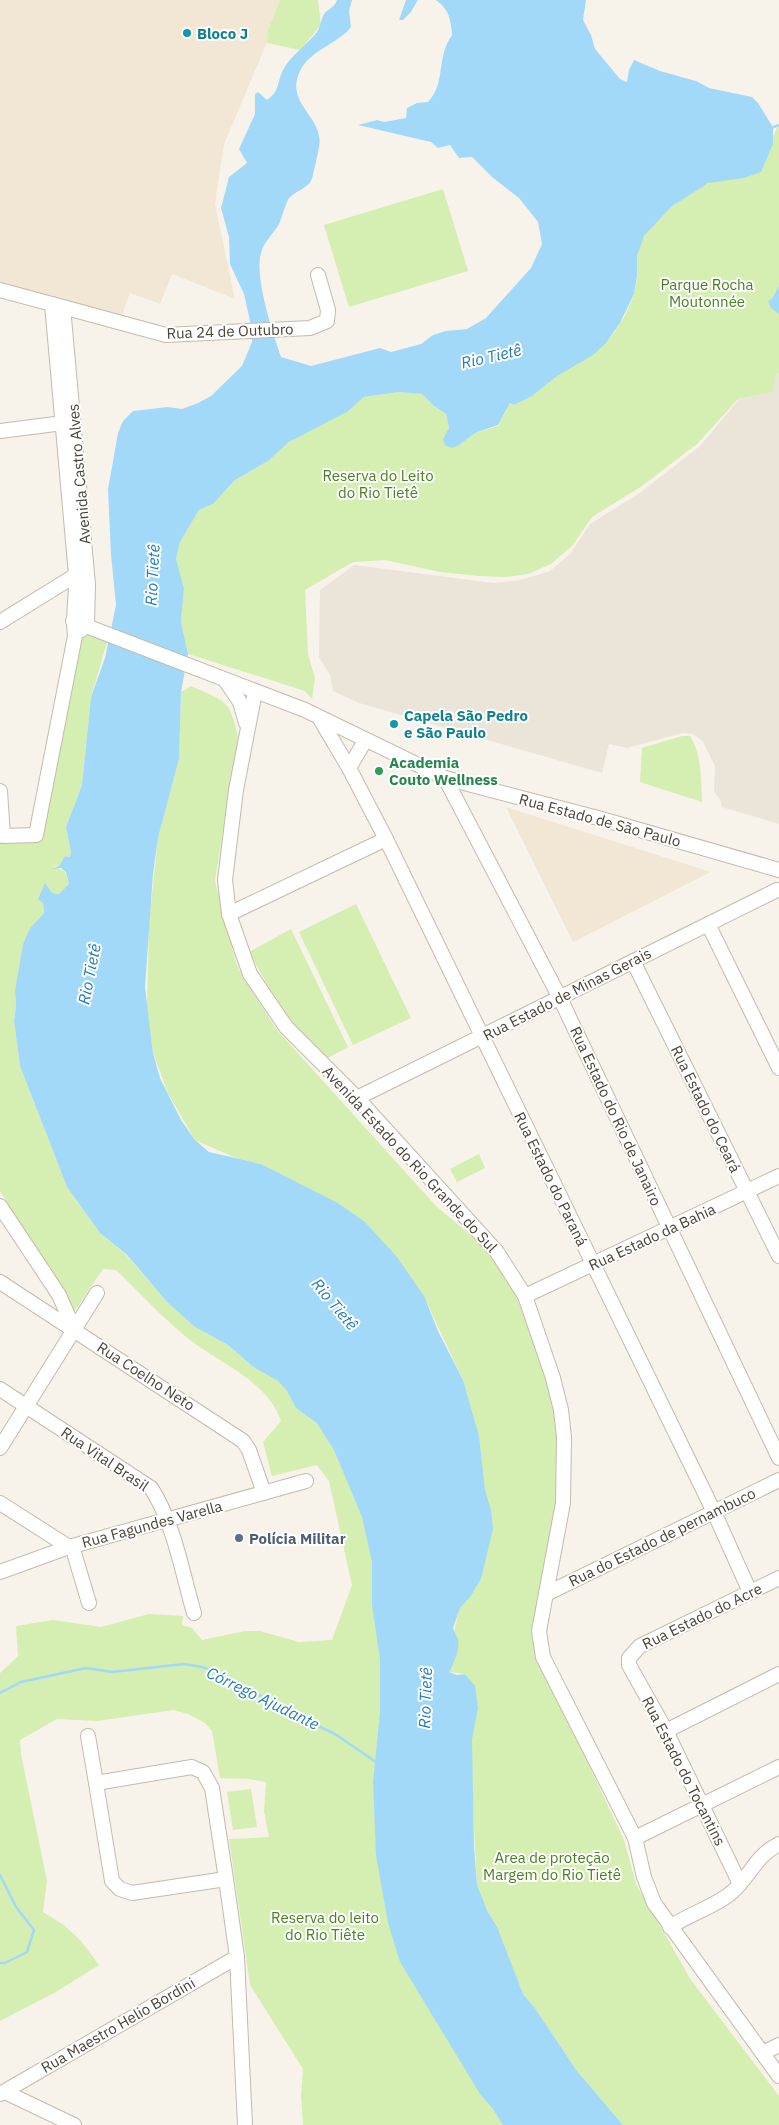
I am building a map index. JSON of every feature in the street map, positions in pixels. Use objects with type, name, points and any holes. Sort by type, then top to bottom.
[{"type":"street","name":"Rua 24 de Outubro","points":[[0,290],[166,335],[244,332],[310,328],[327,320],[328,310],[318,275]]},
{"type":"street","name":"Avenida Castro Alves","points":[[0,791],[3,836],[36,835],[75,636],[80,623],[88,585],[57,306]]},
{"type":"street","name":"Avenida Castro Alves","points":[[69,423],[80,623]]},
{"type":"street","points":[[0,431],[69,423]]},
{"type":"street","points":[[0,622],[76,575]]},
{"type":"street","name":"Rua Estado de São Paulo","points":[[80,623],[202,672],[305,710],[365,741],[445,778],[598,818],[779,871]]},
{"type":"street","name":"Avenida Estado do Rio Grande do Sul","points":[[224,680],[240,703],[248,732]]},
{"type":"street","points":[[240,703],[252,691]]},
{"type":"street","name":"Avenida Estado do Rio Grande do Sul","points":[[252,691],[248,732],[237,782],[225,880],[230,914],[250,974],[286,1027],[357,1098],[492,1246],[524,1296],[553,1378],[561,1410],[564,1436],[563,1503],[539,1631],[543,1657],[635,1838],[644,1876],[654,1903],[779,2076]]},
{"type":"street","name":"Rua Estado do Paraná","points":[[320,719],[349,768],[386,839],[714,1512],[750,1592]]},
{"type":"street","points":[[349,768],[365,741]]},
{"type":"street","name":"Rua Estado do Rio de Janairo","points":[[445,778],[560,998],[779,1458]]},
{"type":"street","points":[[230,914],[386,839]]},
{"type":"street","points":[[778,890],[774,882],[779,871]]},
{"type":"street","name":"Rua Estado de Minas Gerais","points":[[357,1098],[778,890]]},
{"type":"street","points":[[708,924],[779,1068]]},
{"type":"street","name":"Rua Estado do Ceará","points":[[633,961],[779,1256]]},
{"type":"street","name":"Rua Estado da Bahia","points":[[524,1296],[779,1176]]},
{"type":"street","points":[[0,1206],[59,1296],[74,1329]]},
{"type":"street","name":"Rua Coelho Neto","points":[[0,1282],[243,1441],[249,1450],[264,1493]]},
{"type":"street","points":[[0,1448],[97,1293]]},
{"type":"street","name":"Rua Vital Brasil","points":[[0,1389],[151,1488],[159,1500],[166,1520],[194,1613]]},
{"type":"street","name":"Rua do Estado de pernambuco","points":[[546,1594],[779,1480]]},
{"type":"street","name":"Rua Fagundes Varella","points":[[0,1572],[70,1546],[306,1481]]},
{"type":"street","points":[[0,1504],[70,1546],[89,1603]]},
{"type":"street","name":"Rua Estado do Acre","points":[[629,1658],[640,1646],[779,1578]]},
{"type":"street","name":"Rua Estado do Tocantins","points":[[629,1658],[629,1665],[666,1731],[740,1884]]},
{"type":"street","points":[[666,1731],[779,1674]]},
{"type":"street","points":[[88,1736],[112,1881],[120,1889],[132,1893],[226,1879]]},
{"type":"street","points":[[96,1783],[192,1767],[203,1772],[212,1788],[237,1957],[245,2125]]},
{"type":"street","points":[[635,1838],[779,1767]]},
{"type":"street","points":[[670,1927],[729,1894],[740,1884],[759,1858],[779,1844]]},
{"type":"street","name":"Rua Maestro Helio Bordini","points":[[2,2093],[237,1957]]},
{"type":"street","points":[[763,2053],[779,2045]]},
{"type":"street","points":[[2,2093],[74,2125]]},
{"type":"shaded area","points":[[0,0],[280,0],[268,30],[269,38],[224,144],[215,204],[235,299],[172,274],[160,304],[130,293],[121,317],[0,284]]},
{"type":"shaded area","points":[[779,373],[779,824],[722,807],[720,799],[714,792],[715,766],[703,742],[693,734],[683,733],[627,748],[609,744],[602,773],[359,703],[333,691],[330,675],[319,657],[320,590],[354,565],[494,583],[520,580],[550,571],[570,554],[590,524],[641,492],[700,446],[739,399],[772,392],[776,375]]},
{"type":"shaded area","points":[[506,807],[711,872],[573,942]]},
{"type":"green space","points":[[280,0],[318,0],[321,25],[300,50],[267,43],[268,30]]},
{"type":"green space","name":"Reserva do Leito do Rio Tietê","points":[[779,123],[779,373],[776,375],[773,392],[738,399],[697,444],[642,486],[592,517],[573,545],[551,564],[528,574],[506,577],[479,576],[440,572],[385,560],[353,562],[305,590],[308,654],[315,678],[312,699],[305,691],[188,654],[181,622],[184,588],[176,559],[180,542],[199,510],[213,504],[235,480],[268,461],[289,442],[346,412],[364,397],[399,392],[422,394],[434,406],[446,414],[449,428],[445,436],[459,445],[475,433],[498,426],[510,403],[514,405],[527,398],[599,348],[613,334],[633,297],[637,279],[637,256],[640,244],[646,233],[663,213],[685,196],[710,182],[744,178],[773,144],[773,137]]},
{"type":"green space","points":[[443,189],[468,271],[349,307],[324,225]]},
{"type":"green space","name":"Reserva do leito do Rio Tiête","points":[[74,622],[109,636],[91,697],[82,785],[66,827],[71,852],[70,857],[65,856],[59,866],[53,867],[64,871],[69,884],[60,894],[52,893],[43,903],[44,913],[30,928],[23,944],[15,990],[16,1006],[14,1021],[20,1066],[67,1187],[100,1233],[126,1255],[167,1302],[195,1327],[228,1345],[252,1366],[341,1411],[523,2125],[303,2125],[301,2096],[303,2069],[250,1985],[229,1839],[269,1837],[264,1812],[266,1782],[249,1779],[220,1778],[212,1731],[205,1723],[188,1714],[174,1710],[97,1721],[57,1719],[20,1740],[21,1754],[47,1881],[43,1912],[64,1925],[81,1941],[99,1965],[56,1992],[0,2021],[0,1673],[18,1656],[16,1626],[53,1620],[101,1627],[149,1614],[183,1616],[182,1625],[192,1628],[202,1640],[245,1631],[260,1631],[299,1642],[332,1640],[352,1585],[329,1481],[317,1465],[272,1476],[263,1442],[281,1421],[274,1406],[265,1394],[240,1373],[185,1336],[116,1270],[103,1269],[74,1312],[0,1191],[0,841],[37,838]]},
{"type":"green space","name":"Area de proteção Margem do Rio Tietê","points":[[191,686],[219,699],[229,708],[238,738],[215,881],[236,963],[242,976],[277,1030],[436,1206],[493,1254],[510,1283],[537,1346],[554,1409],[556,1436],[556,1502],[547,1556],[561,1556],[542,1643],[557,1697],[624,1840],[636,1884],[691,1980],[779,2096],[779,2125],[623,2125],[577,2071],[535,2008],[523,1994],[477,1885],[466,1674],[449,1672],[454,1632],[485,1490],[463,1380],[427,1303],[356,1216],[320,1194],[261,1164],[236,1158],[195,1140],[168,1093],[153,1053],[147,1005],[149,924],[158,838],[179,759],[181,692]]},
{"type":"green space","points":[[682,736],[690,736],[697,751],[702,802],[640,782],[642,748]]},
{"type":"green space","points":[[356,904],[411,1018],[353,1045],[299,932]]},
{"type":"green space","points":[[291,929],[348,1047],[326,1059],[282,1011],[249,952]]},
{"type":"green space","points":[[479,1154],[485,1168],[457,1182],[450,1169]]},
{"type":"green space","points":[[251,1789],[257,1827],[233,1830],[227,1792]]},
{"type":"water","name":"Rio Tietê","points":[[337,0],[352,0],[349,11],[351,27],[339,38],[310,58],[300,71],[296,83],[297,93],[319,136],[319,147],[312,179],[307,186],[289,199],[279,224],[262,249],[260,263],[260,276],[265,305],[281,357],[311,366],[380,348],[391,352],[421,344],[433,335],[446,331],[467,329],[486,318],[531,268],[542,244],[538,222],[519,198],[492,177],[472,157],[459,158],[450,145],[438,148],[431,142],[358,125],[377,120],[384,122],[406,118],[407,108],[417,103],[428,102],[434,95],[444,52],[452,35],[448,15],[444,7],[436,0],[586,0],[583,20],[591,35],[595,49],[620,79],[627,82],[629,70],[634,60],[660,71],[696,81],[709,88],[752,97],[773,127],[773,144],[761,172],[744,178],[708,183],[671,207],[644,236],[637,256],[637,277],[634,294],[620,323],[606,343],[593,355],[557,376],[532,396],[514,405],[510,403],[498,425],[475,433],[452,448],[445,445],[443,439],[449,428],[446,414],[434,406],[422,394],[399,392],[364,397],[347,412],[289,442],[268,461],[235,480],[213,504],[199,510],[180,542],[176,559],[184,588],[181,622],[188,654],[181,692],[179,759],[158,838],[153,874],[145,987],[153,1053],[160,1078],[181,1120],[195,1140],[209,1152],[261,1164],[338,1203],[365,1222],[397,1257],[424,1296],[438,1331],[463,1380],[479,1436],[485,1490],[491,1510],[493,1529],[481,1579],[470,1597],[460,1608],[453,1628],[458,1639],[458,1647],[455,1661],[449,1672],[457,1675],[465,1674],[475,1686],[478,1708],[472,1739],[474,1846],[477,1885],[488,1912],[497,1927],[523,1994],[535,2008],[577,2071],[623,2125],[503,2125],[493,2109],[480,2094],[400,1962],[388,1923],[376,1855],[373,1782],[380,1712],[380,1659],[372,1605],[372,1562],[362,1517],[334,1450],[317,1423],[296,1408],[287,1391],[278,1381],[252,1366],[228,1345],[195,1327],[167,1302],[127,1255],[100,1233],[67,1187],[20,1066],[14,1021],[16,1006],[15,990],[23,944],[30,928],[44,913],[43,903],[38,899],[45,883],[52,893],[59,894],[69,884],[66,872],[61,868],[52,869],[59,866],[65,856],[70,857],[71,852],[66,827],[82,785],[91,697],[105,658],[116,605],[111,555],[108,489],[118,433],[123,421],[133,411],[168,407],[182,409],[198,403],[211,396],[242,366],[252,342],[252,330],[244,294],[230,264],[229,237],[221,208],[229,177],[247,163],[239,149],[255,114],[255,94],[258,92],[267,100],[271,97],[276,90],[286,65],[317,32],[324,14]]},
{"type":"water","points":[[406,0],[418,0],[411,12],[403,20],[399,20]]},
{"type":"water","points":[[779,286],[779,314],[771,308],[768,301],[772,299]]},
{"type":"waterway","points":[[771,128],[779,125]]},
{"type":"waterway","name":"Córrego Ajudante","points":[[0,1693],[21,1682],[86,1668],[112,1672],[184,1664],[202,1667],[219,1673],[297,1716],[335,1734],[376,1762]]},
{"type":"waterway","name":"Córrego Ajudante","points":[[0,1875],[16,1907],[34,1930],[27,1952],[5,1963],[0,1963]]},
{"type":"place","name":"Bloco J","points":[[187,33]]},
{"type":"place","name":"Capela São Pedro e São Paulo","points":[[394,724]]},
{"type":"place","name":"Academia Couto Wellness","points":[[379,771]]},
{"type":"place","name":"Polícia Militar","points":[[239,1538]]},
{"type":"park label","name":"Parque Rocha Moutonnée","points":[[707,292]]}]
